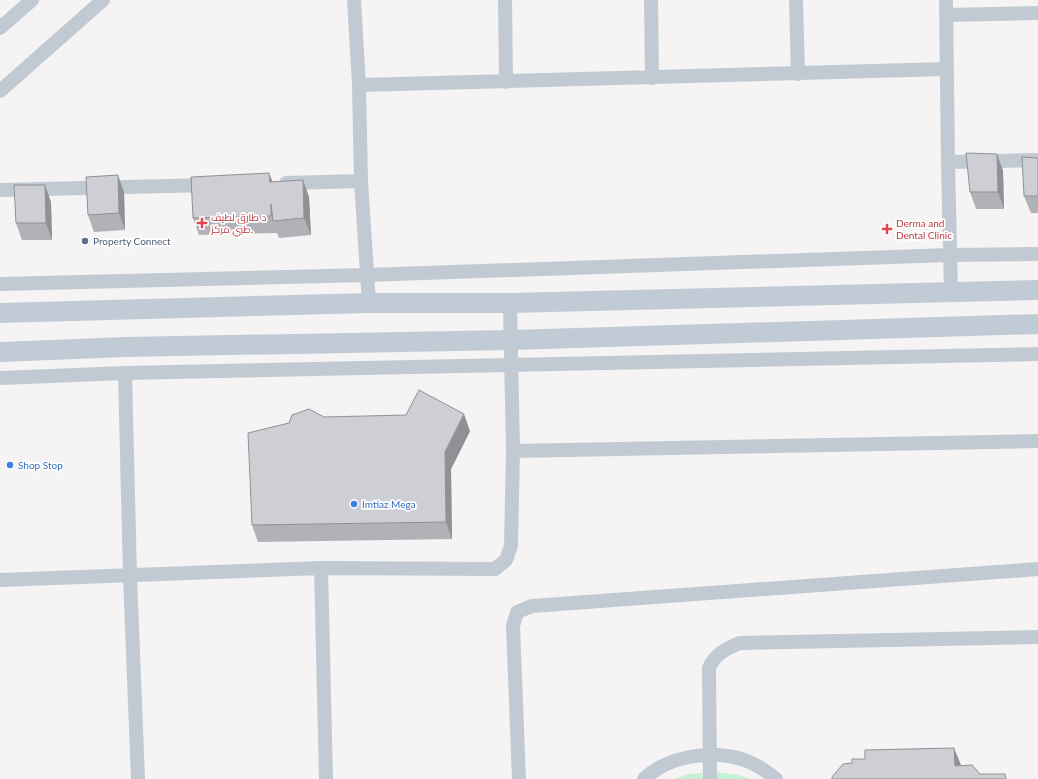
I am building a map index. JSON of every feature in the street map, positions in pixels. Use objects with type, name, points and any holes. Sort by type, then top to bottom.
[{"type":"street","points":[[0,28],[32,0]]},
{"type":"street","points":[[0,91],[104,0]]},
{"type":"street","points":[[354,0],[359,86],[361,181],[366,275],[369,302]]},
{"type":"street","points":[[505,0],[506,82]]},
{"type":"street","points":[[651,0],[652,78]]},
{"type":"street","points":[[796,0],[798,74]]},
{"type":"street","points":[[946,0],[951,292]]},
{"type":"street","points":[[947,16],[1038,13]]},
{"type":"street","points":[[359,86],[948,69]]},
{"type":"street","points":[[948,162],[1038,160]]},
{"type":"street","points":[[275,183],[361,181]]},
{"type":"street","points":[[0,190],[220,184]]},
{"type":"street","points":[[0,284],[366,275],[950,255],[1038,254]]},
{"type":"street","points":[[0,313],[369,302],[510,303],[1038,290]]},
{"type":"street","points":[[0,580],[321,568],[495,569],[506,560],[511,546],[513,451],[510,303]]},
{"type":"street","points":[[0,352],[141,347],[511,340],[1038,324]]},
{"type":"street","points":[[0,378],[125,373],[1038,354]]},
{"type":"street","points":[[125,373],[130,576],[138,779]]},
{"type":"street","points":[[513,451],[1038,441]]},
{"type":"street","points":[[321,568],[326,779]]},
{"type":"street","points":[[519,779],[513,626],[517,612],[532,606],[1038,568]]},
{"type":"street","points":[[710,779],[709,668],[712,660],[728,647],[740,643],[1038,636]]},
{"type":"street","points":[[644,779],[649,774],[676,760],[709,755],[738,758],[766,771],[776,779]]},
{"type":"green space","points":[[715,772],[738,775],[751,779],[715,779]]},
{"type":"green space","points":[[702,773],[703,779],[675,779],[689,774]]},
{"type":"building","points":[[966,153],[997,154],[998,192],[970,192]]},
{"type":"building","points":[[1022,157],[1038,158],[1038,196],[1024,196]]},
{"type":"building","points":[[269,173],[270,182],[303,180],[304,218],[273,221],[271,204],[271,216],[193,218],[191,177]]},
{"type":"building","points":[[118,175],[119,213],[88,215],[86,177]]},
{"type":"building","points":[[14,185],[45,185],[46,223],[16,223]]},
{"type":"building","name":"Imtiaz Mega","points":[[419,390],[464,414],[445,452],[446,522],[252,525],[248,433],[289,423],[292,415],[309,409],[324,417],[406,415]]},
{"type":"building","points":[[954,748],[955,766],[972,765],[980,774],[1005,774],[1006,779],[832,779],[843,764],[852,763],[852,759],[865,759],[865,750]]},
{"type":"place","name":"د طارق لطیف طبي مرکز.","points":[[202,223]]},
{"type":"place","name":"Derma and Dental Clinic","points":[[887,229]]},
{"type":"place","name":"Property Connect","points":[[85,241]]},
{"type":"place","name":"Shop Stop","points":[[10,465]]},
{"type":"place","name":"Imtiaz Mega","points":[[354,504]]}]
